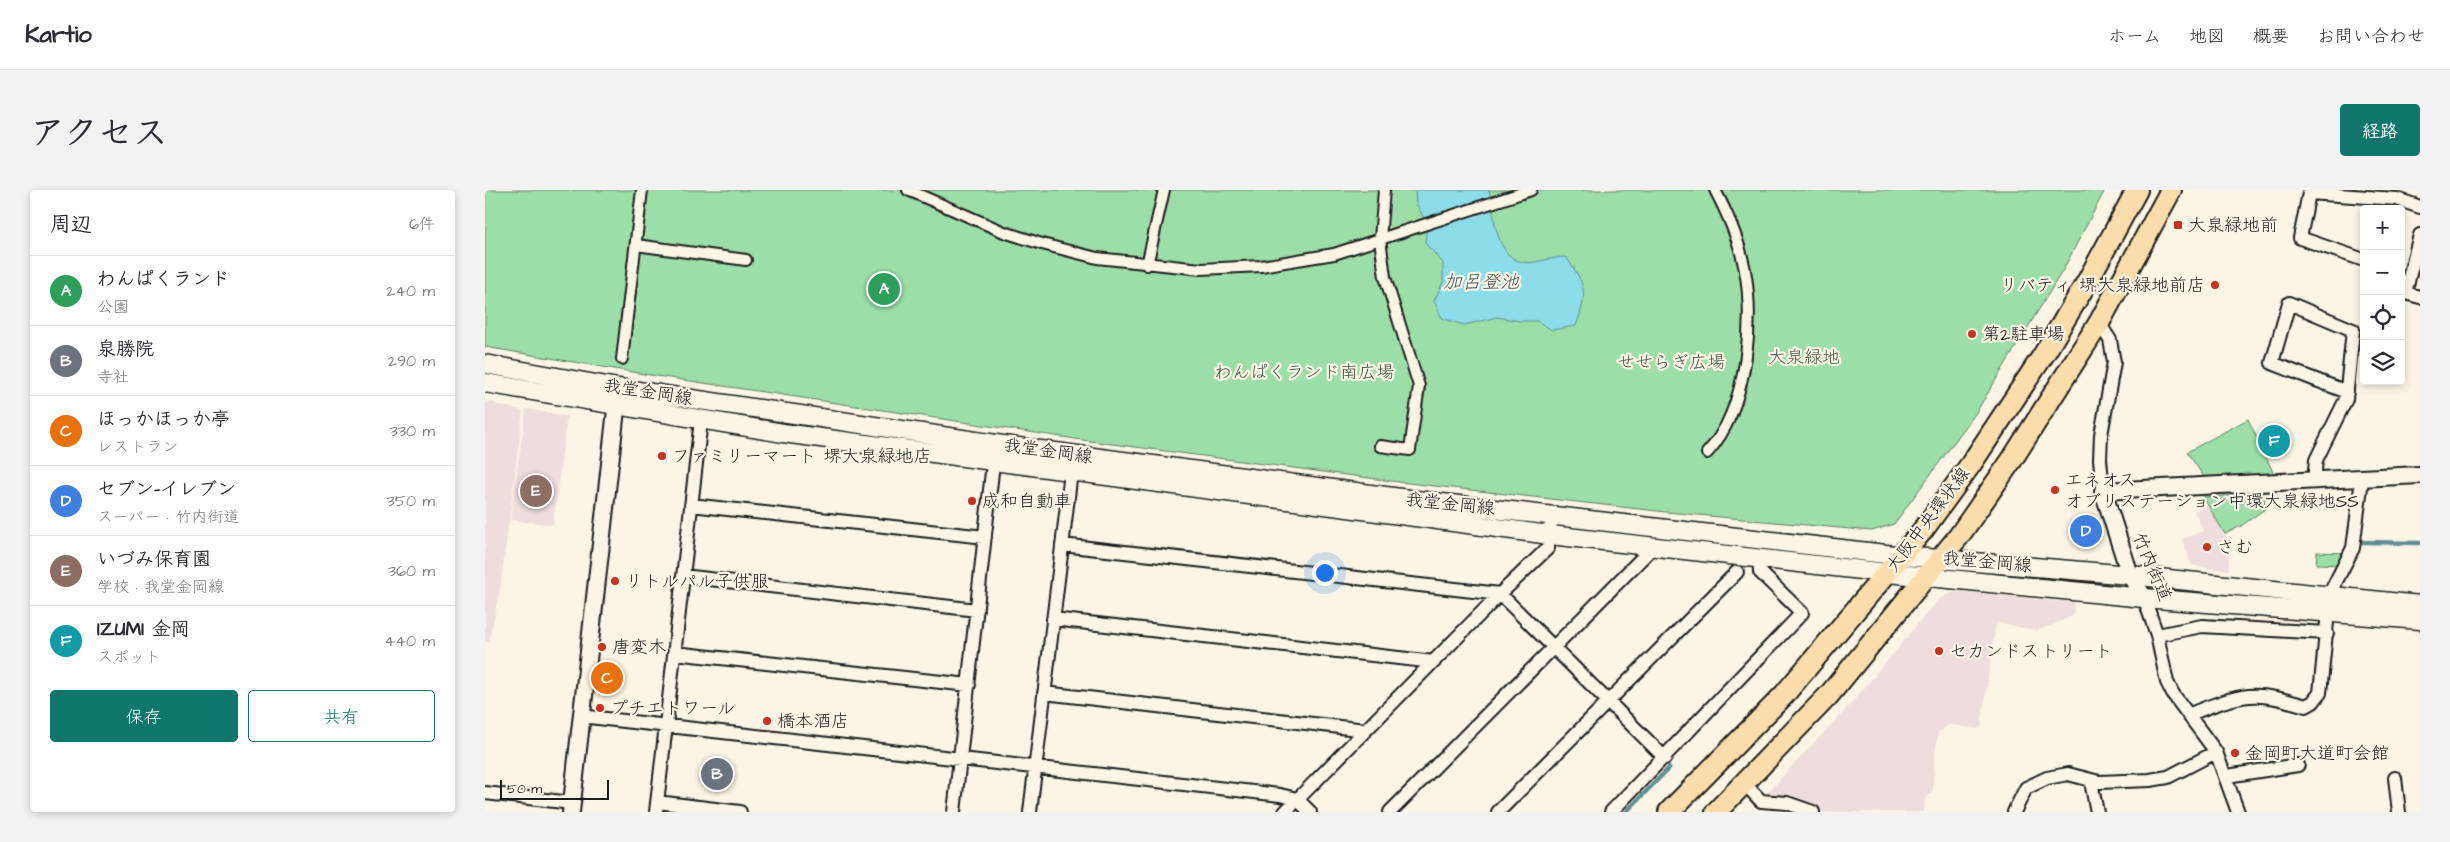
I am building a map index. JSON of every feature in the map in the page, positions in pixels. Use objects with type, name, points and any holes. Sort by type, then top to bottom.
[{"type":"main road","name":"大阪中央環状線","points":[[1669,812],[1783,696],[1903,556],[1971,464],[2043,354],[2087,282],[2137,190]]},
{"type":"main road","name":"大阪中央環状線","points":[[1716,812],[1829,695],[1925,576],[1942,558],[2011,461],[2099,323],[2171,190]]},
{"type":"main road","name":"我堂金岡線","points":[[485,364],[994,453],[1071,472],[1550,535],[1888,573],[2144,598],[2420,605]]},
{"type":"main road","name":"我堂金岡線","points":[[485,384],[701,420],[1903,556],[2130,576],[2329,603],[2420,620]]},
{"type":"street","points":[[622,359],[642,190]]},
{"type":"street","points":[[908,190],[1004,232],[1042,244],[1097,258],[1147,265],[1201,269],[1261,266],[1335,254],[1531,190]]},
{"type":"street","points":[[1147,265],[1164,190]]},
{"type":"street","points":[[1380,446],[1410,450],[1419,386],[1385,277],[1380,239],[1383,190]]},
{"type":"street","points":[[1707,453],[1721,434],[1737,395],[1744,370],[1748,328],[1748,293],[1743,258],[1727,213],[1715,190]]},
{"type":"street","points":[[2360,259],[2300,238],[2309,193],[2397,199],[2420,207]]},
{"type":"street","points":[[2405,274],[2420,235]]},
{"type":"street","points":[[636,245],[746,260]]},
{"type":"street","points":[[2405,293],[2420,297]]},
{"type":"street","points":[[2314,482],[2316,460],[2346,398],[2347,392],[2353,330],[2289,303],[2272,363],[2347,392]]},
{"type":"street","name":"竹内街道","points":[[2099,323],[2110,340],[2114,362],[2101,435],[2100,459],[2103,491],[2130,576],[2144,598],[2157,635],[2167,682],[2173,694],[2190,714],[2216,752],[2227,776],[2238,812]]},
{"type":"street","points":[[485,793],[572,807],[618,388]]},
{"type":"street","points":[[701,420],[657,807],[740,812]]},
{"type":"street","points":[[954,812],[994,453]]},
{"type":"street","points":[[1030,812],[1071,472]]},
{"type":"street","points":[[2103,491],[2314,482],[2420,475]]},
{"type":"street","points":[[2190,714],[2217,704],[2249,696],[2269,696],[2306,706],[2313,702],[2320,693],[2329,603],[2353,548],[2361,479]]},
{"type":"street","points":[[691,505],[985,537]]},
{"type":"street","points":[[1285,812],[1500,594],[1548,548],[1552,515]]},
{"type":"street","points":[[1062,545],[1500,594],[1665,758]]},
{"type":"street","points":[[1390,812],[1654,546]]},
{"type":"street","points":[[1611,812],[1665,758],[1802,613],[1760,572],[1759,558]]},
{"type":"street","points":[[1498,812],[1737,572]]},
{"type":"street","points":[[683,576],[977,610]]},
{"type":"street","points":[[1053,619],[1434,662]]},
{"type":"street","points":[[2157,635],[2203,626],[2327,632]]},
{"type":"street","points":[[674,652],[969,685]]},
{"type":"street","points":[[1044,693],[1366,730]]},
{"type":"street","points":[[581,716],[1280,795],[1297,799],[1310,812]]},
{"type":"street","points":[[2015,812],[2026,788],[2047,778],[2068,774],[2091,782],[2150,780],[2168,777],[2216,752]]},
{"type":"street","points":[[2227,776],[2298,765]]},
{"type":"street","points":[[2395,778],[2399,812]]},
{"type":"street","points":[[2091,782],[2097,812]]},
{"type":"street","points":[[1744,783],[1761,801],[1787,803],[1813,812]]},
{"type":"shaded area","points":[[485,401],[523,411],[501,583],[489,642],[485,642]]},
{"type":"shaded area","points":[[526,409],[567,416],[553,525],[510,520]]},
{"type":"shaded area","points":[[2207,505],[2225,534],[2229,551],[2229,570],[2192,566],[2182,539],[2204,531],[2194,511]]},
{"type":"shaded area","points":[[1957,591],[2074,603],[2073,616],[2037,631],[1996,622],[1981,729],[1949,725],[1938,732],[1934,761],[1933,791],[1925,799],[1924,812],[1820,812],[1816,807],[1764,796],[1849,706],[1939,599]]},
{"type":"green space","name":"大泉緑地","points":[[485,190],[2105,190],[2063,270],[1975,414],[1894,524],[1872,531],[1666,512],[1399,482],[1082,440],[650,375],[485,347]]},
{"type":"green space","points":[[2248,419],[2274,474],[2204,477],[2187,452]]},
{"type":"green space","points":[[2264,494],[2265,509],[2241,526],[2225,534],[2203,497]]},
{"type":"green space","points":[[2317,552],[2348,553],[2342,565],[2316,564]]},
{"type":"water","name":"加呂登池","points":[[1415,190],[1489,190],[1499,239],[1504,249],[1512,258],[1522,262],[1535,262],[1566,257],[1573,267],[1583,289],[1582,305],[1576,326],[1552,330],[1537,321],[1520,321],[1497,317],[1464,325],[1442,318],[1434,301],[1443,282],[1443,263],[1425,243],[1427,224],[1416,203]]},
{"type":"waterway","points":[[2361,542],[2420,543]]},
{"type":"waterway","points":[[1626,812],[1669,768]]},
{"type":"place","name":"大泉緑地前","points":[[2178,225]]},
{"type":"place","name":"リバティ 堺大泉緑地前店","points":[[2215,285]]},
{"type":"place","name":"わんぱくランド","points":[[884,289]]},
{"type":"place","name":"第2駐車場","points":[[1972,334]]},
{"type":"place","name":"IZUMI 金岡","points":[[2274,441]]},
{"type":"place","name":"ファミリーマート 堺大泉緑地店","points":[[662,456]]},
{"type":"place","name":"エネオス オブリステーション中環大泉緑地SS","points":[[2055,490]]},
{"type":"place","name":"いづみ保育園","points":[[536,491]]},
{"type":"place","name":"成和自動車","points":[[972,501]]},
{"type":"place","name":"セブン-イレブン","points":[[2086,531]]},
{"type":"place","name":"さむ","points":[[2207,547]]},
{"type":"place","name":"リトルパル子供服","points":[[615,581]]},
{"type":"place","name":"唐変木","points":[[602,647]]},
{"type":"place","name":"セカンドストリート","points":[[1939,651]]},
{"type":"place","name":"ほっかほっか亭","points":[[607,678]]},
{"type":"place","name":"プチエトワール","points":[[600,708]]},
{"type":"place","name":"橋本酒店","points":[[767,721]]},
{"type":"place","name":"金岡町大道町会館","points":[[2235,753]]},
{"type":"place","name":"泉勝院","points":[[717,774]]},
{"type":"park label","name":"せせらぎ広場","points":[[1671,362]]},
{"type":"park label","name":"わんぱくランド南広場","points":[[1304,372]]}]
